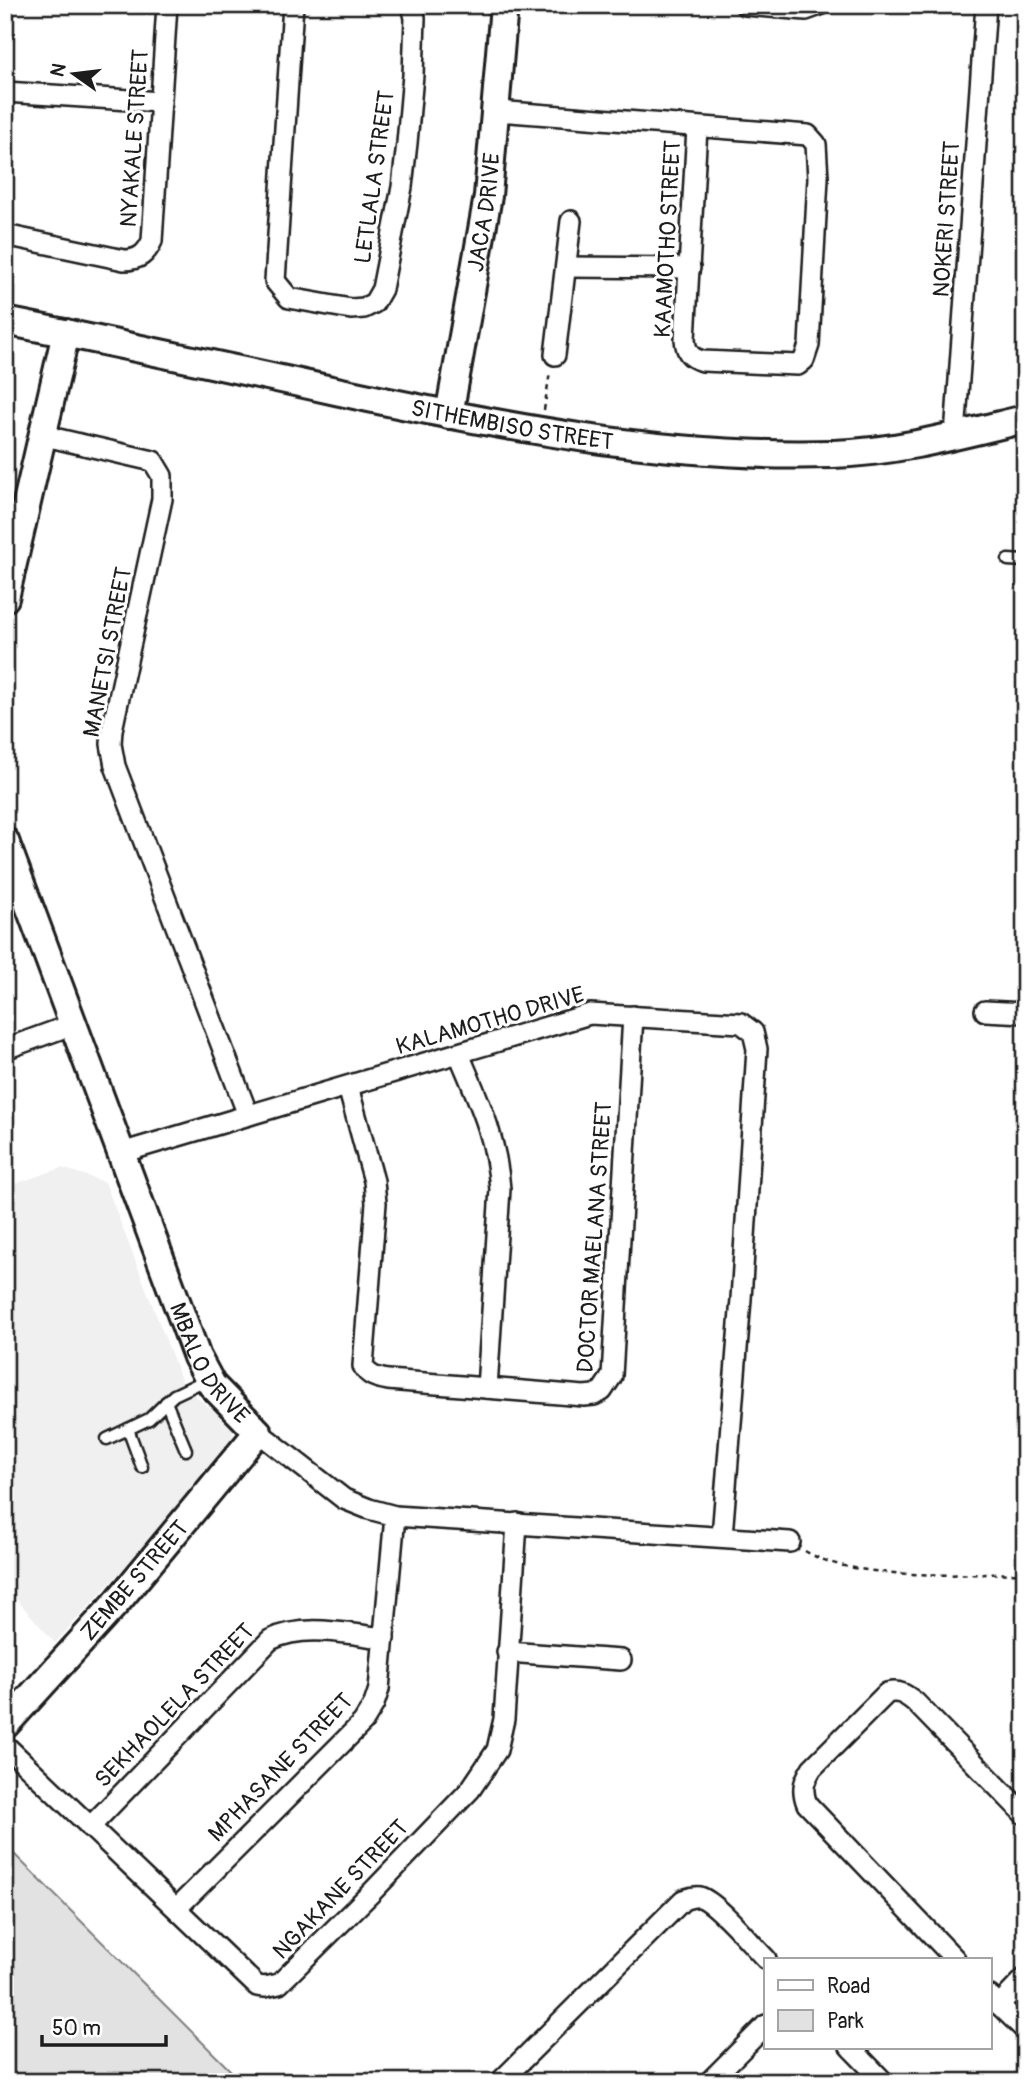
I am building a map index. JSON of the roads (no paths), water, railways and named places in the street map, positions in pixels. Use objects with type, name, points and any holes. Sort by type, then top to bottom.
[{"type":"street","name":"NYAKALE STREET","points":[[5,235],[124,260],[135,260],[147,251],[152,241],[167,5]]},
{"type":"street","name":"LETLALA STREET","points":[[293,5],[275,281],[289,298],[351,310],[374,303],[382,289],[402,187],[407,143],[415,18],[412,5]]},
{"type":"street","name":"JACA DRIVE","points":[[449,415],[488,196],[504,5]]},
{"type":"street","points":[[745,5],[806,10],[820,5]]},
{"type":"street","name":"NOKERI STREET","points":[[955,435],[986,5]]},
{"type":"street","points":[[5,92],[161,102]]},
{"type":"street","name":"KAAMOTHO STREET","points":[[496,111],[808,135],[816,144],[818,178],[810,331],[807,353],[798,365],[704,361],[692,357],[687,351],[685,339],[697,128]]},
{"type":"street","points":[[555,355],[571,222]]},
{"type":"street","points":[[566,267],[690,268]]},
{"type":"street","name":"SITHEMBISO STREET","points":[[5,321],[449,415],[617,443],[695,451],[834,454],[911,445],[1025,419]]},
{"type":"street","points":[[5,598],[66,333]]},
{"type":"street","name":"MANETSI STREET","points":[[41,435],[153,461],[162,476],[162,499],[111,744],[115,766],[248,1115]]},
{"type":"street","name":"MBALO DRIVE","points":[[5,841],[197,1357],[212,1385],[258,1432],[344,1499],[395,1516],[790,1542]]},
{"type":"street","points":[[985,1011],[1025,1013]]},
{"type":"street","name":"KALAMOTHO DRIVE","points":[[121,1153],[590,1014],[731,1021],[748,1027],[756,1041],[741,1299],[722,1536]]},
{"type":"street","name":"DOCTOR MAELANA STREET","points":[[348,1087],[374,1181],[376,1203],[363,1366],[375,1378],[388,1380],[594,1395],[608,1386],[612,1376],[633,1016]]},
{"type":"street","points":[[5,1049],[74,1024]]},
{"type":"street","points":[[459,1054],[490,1128],[498,1161],[500,1189],[487,1388]]},
{"type":"street","name":"ZEMBE STREET","points":[[5,1725],[118,1601],[258,1432]]},
{"type":"street","name":"MPHASANE STREET","points":[[177,1908],[363,1722],[374,1704],[379,1689],[395,1516]]},
{"type":"street","name":"NGAKANE STREET","points":[[5,1745],[257,1986],[272,1987],[285,1980],[461,1800],[489,1766],[497,1750],[504,1719],[517,1523]]},
{"type":"street","name":"SEKHAOLELA STREET","points":[[90,1827],[270,1640],[285,1632],[299,1630],[384,1638]]},
{"type":"street","points":[[507,1653],[621,1660]]},
{"type":"street","points":[[954,1958],[807,1804],[802,1793],[804,1781],[812,1768],[887,1693],[894,1691],[904,1693],[915,1702],[1025,1815]]},
{"type":"street","points":[[500,2082],[683,1900],[692,1896],[702,1898],[714,1906],[765,1958]]},
{"type":"street","points":[[1025,1978],[994,2000],[1025,2030]]},
{"type":"street","points":[[709,2082],[764,2027]]},
{"type":"street","points":[[851,2048],[884,2082]]},
{"type":"lane","points":[[1008,560],[1025,561]]},
{"type":"lane","points":[[107,1439],[149,1419],[174,1395],[209,1379]]},
{"type":"lane","points":[[166,1402],[186,1450]]},
{"type":"lane","points":[[128,1429],[142,1467]]},
{"type":"waterway","points":[[5,2076],[11,2082]]}]
